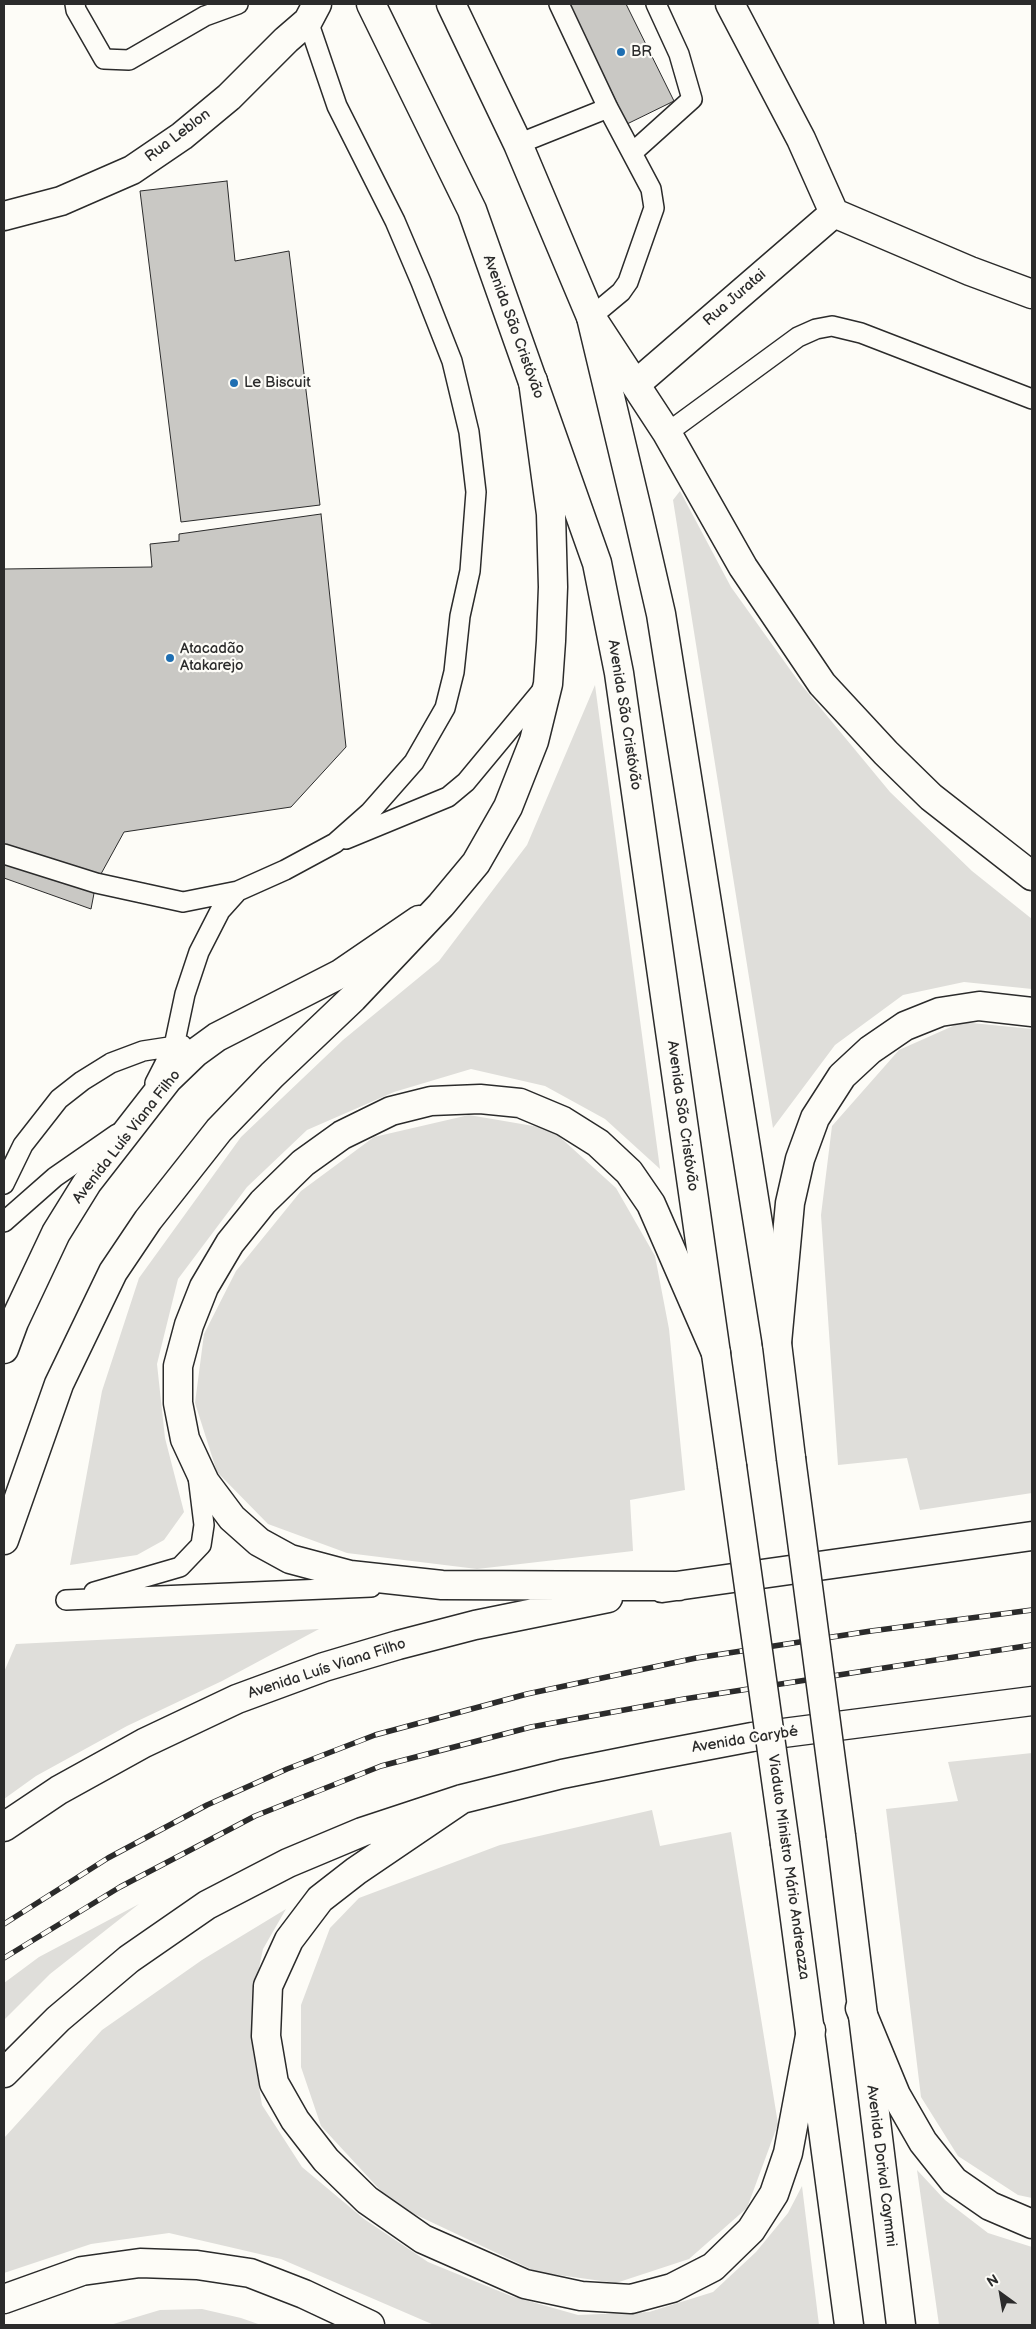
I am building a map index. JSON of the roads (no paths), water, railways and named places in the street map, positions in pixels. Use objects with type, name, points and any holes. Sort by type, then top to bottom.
[{"type":"main road","name":"Avenida São Cristóvão","points":[[371,4],[472,210],[597,563],[619,673],[732,1466]]},
{"type":"main road","points":[[451,4],[518,144],[591,316],[661,614],[777,1343],[860,2008],[896,2095],[923,2142],[954,2181],[990,2206],[1032,2224]]},
{"type":"main road","points":[[730,4],[801,139],[834,213],[970,271],[1032,294]]},
{"type":"main road","name":"Rua Leblon","points":[[4,216],[61,201],[132,170],[182,136],[229,97],[313,13]]},
{"type":"main road","name":"Rua Juratai","points":[[636,384],[834,213]]},
{"type":"main road","points":[[591,316],[667,433],[743,567],[822,684],[886,753],[931,797],[1032,876]]},
{"type":"main road","points":[[4,1540],[59,1384],[114,1272],[148,1220],[218,1130],[272,1075],[353,998],[441,905],[476,863],[508,807],[534,741],[548,684],[553,587],[551,514],[533,381]]},
{"type":"main road","name":"Avenida Luís Viana Filho","points":[[4,1349],[14,1322],[56,1233],[87,1183],[168,1079],[195,1053],[217,1037],[340,974],[441,905]]},
{"type":"main road","points":[[777,1343],[790,1203],[800,1159],[815,1118],[842,1076],[870,1050],[904,1026],[940,1012],[979,1006],[1032,1012]]},
{"type":"main road","points":[[716,1353],[651,1204],[629,1172],[598,1143],[563,1121],[520,1103],[480,1099],[431,1102],[390,1110],[342,1135],[303,1163],[263,1202],[230,1243],[204,1286],[189,1325],[178,1366],[178,1403],[185,1439],[205,1482],[232,1518],[260,1542],[290,1559],[350,1575],[442,1584],[679,1586],[1032,1536]]},
{"type":"main road","name":"Viaduto Ministro Mário Andreazza","points":[[732,1466],[811,2030]]},
{"type":"main road","name":"Avenida Luís Viana Filho","points":[[4,1827],[59,1790],[144,1743],[237,1699],[324,1667],[484,1622],[550,1608],[679,1586]]},
{"type":"main road","name":"Avenida Carybé","points":[[462,1799],[562,1774],[752,1737],[1025,1703]]},
{"type":"main road","points":[[462,1799],[356,1871],[320,1899],[289,1940],[268,1986],[266,2036],[274,2082],[295,2120],[326,2160],[367,2200],[423,2239],[525,2284],[582,2296],[631,2299],[672,2288],[713,2267],[751,2230],[774,2194],[788,2153],[811,2030]]},
{"type":"main road","points":[[4,2073],[58,2019],[129,1959],[207,1906],[288,1863],[362,1832],[462,1799]]},
{"type":"main road","name":"Avenida Dorival Caymmi","points":[[860,2008],[901,2325]]},
{"type":"main road","points":[[811,2030],[849,2325]]},
{"type":"main road","points":[[4,2299],[82,2271],[140,2263],[197,2265],[250,2273],[304,2294],[370,2325]]},
{"type":"lane","points":[[76,4],[76,10],[104,58],[129,60],[205,16],[238,4]]},
{"type":"lane","points":[[559,4],[608,108],[651,189],[654,208],[628,282],[621,292],[591,316]]},
{"type":"lane","points":[[632,153],[692,100],[679,54],[656,4]]},
{"type":"lane","points":[[313,13],[337,106],[395,221],[452,361],[469,432],[476,492],[470,571],[460,616],[454,672],[445,708],[432,735],[408,769],[370,812],[335,843]]},
{"type":"lane","points":[[518,144],[608,108]]},
{"type":"lane","points":[[667,433],[798,337],[816,329],[832,326],[861,333],[1032,400]]},
{"type":"lane","points":[[4,854],[96,883],[183,902],[238,891],[285,870],[335,843],[448,796],[466,782],[548,684]]},
{"type":"lane","points":[[4,1222],[56,1177],[136,1120],[174,1046],[184,994],[199,952],[220,911],[238,891]]},
{"type":"lane","points":[[4,1184],[23,1145],[59,1099],[82,1081],[111,1063],[143,1051],[217,1037]]},
{"type":"lane","points":[[196,1460],[204,1525],[201,1545],[180,1566],[66,1600],[442,1584]]},
{"type":"railway","points":[[4,1924],[108,1858],[207,1805],[287,1769],[375,1735],[527,1694],[696,1658],[871,1631],[1032,1610]]},
{"type":"railway","points":[[4,1958],[120,1887],[255,1816],[381,1766],[531,1727],[684,1699],[1032,1645]]},
{"type":"place","name":"BR","points":[[621,52]]},
{"type":"place","name":"Le Biscuit","points":[[234,383]]},
{"type":"place","name":"Atacadão Atakarejo","points":[[170,658]]}]
